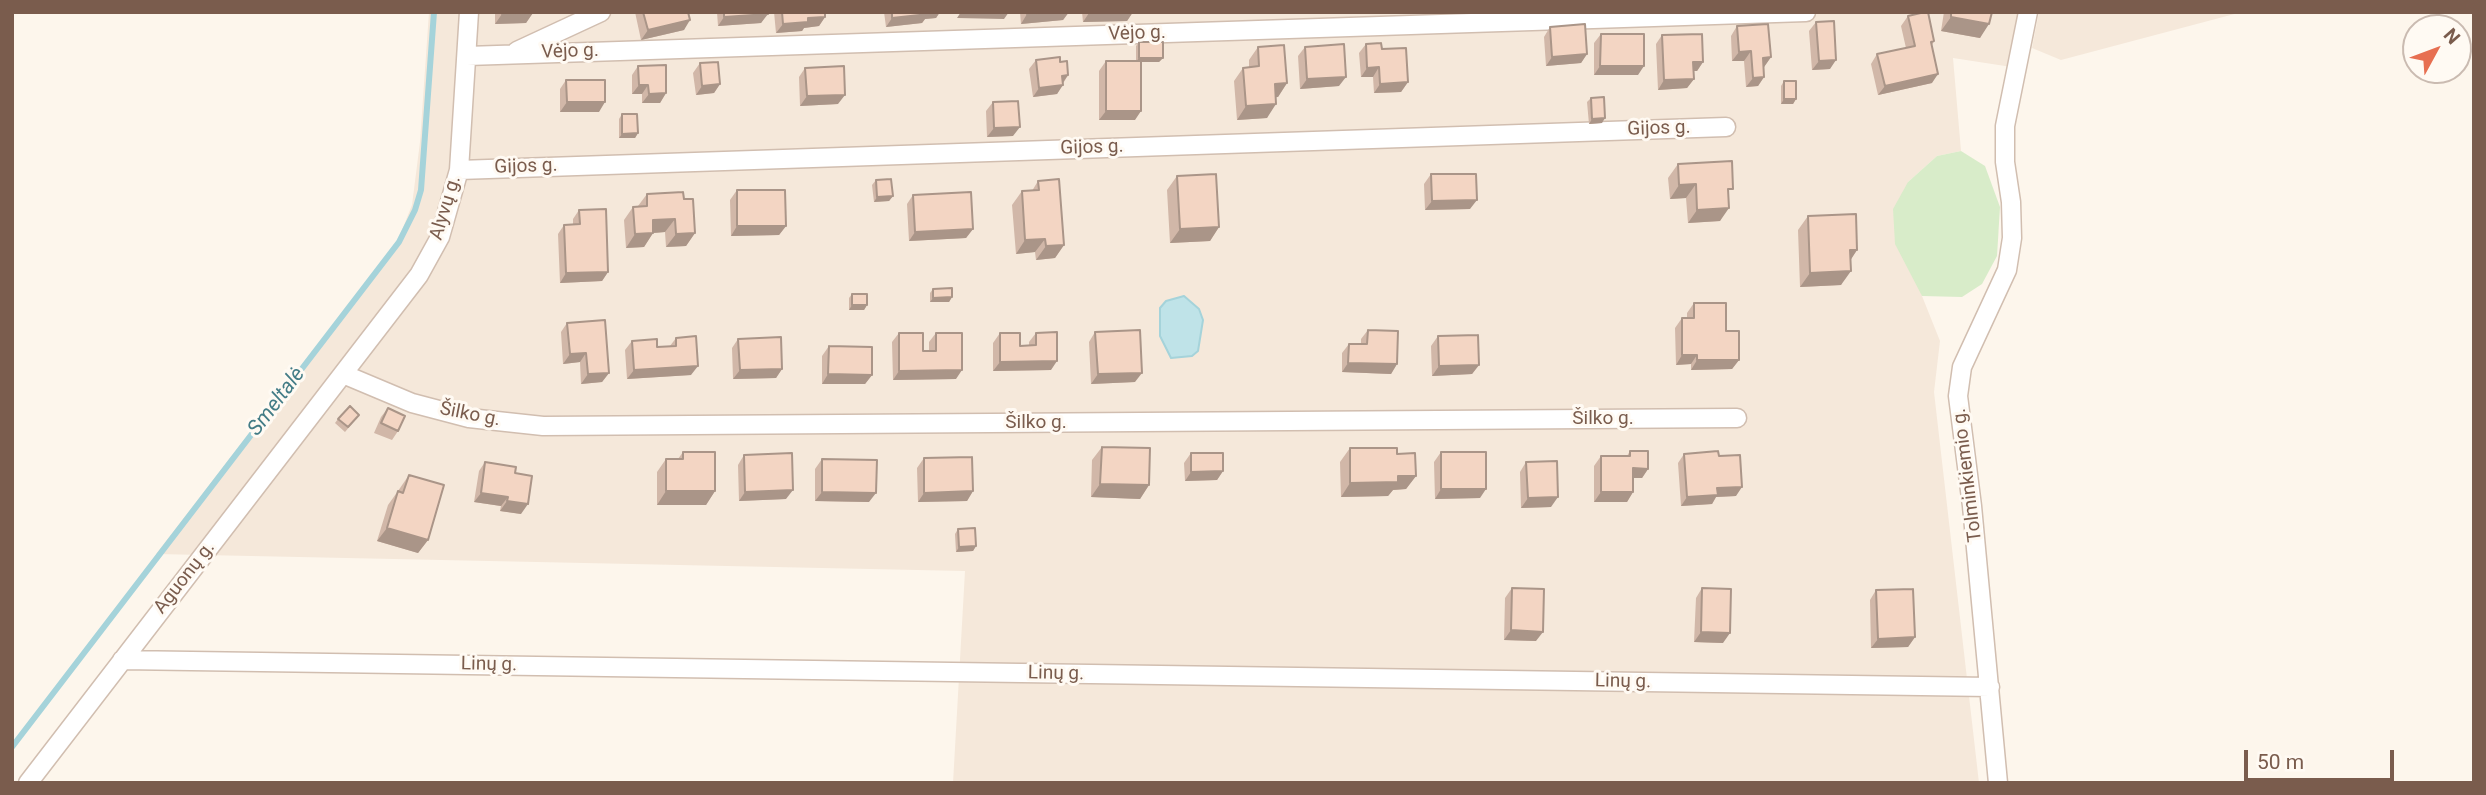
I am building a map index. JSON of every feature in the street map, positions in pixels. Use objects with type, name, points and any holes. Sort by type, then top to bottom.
[{"type":"street","name":"Alyvų g.","points":[[342,374],[419,275],[440,237],[459,170],[470,12]]},
{"type":"street","points":[[511,54],[601,12]]},
{"type":"street","name":"Vėjo g.","points":[[467,56],[1806,12]]},
{"type":"street","name":"Tolminkiemio g.","points":[[1998,783],[1958,396],[1962,367],[2007,270],[2012,237],[2011,202],[2005,162],[2005,126],[2028,12]]},
{"type":"street","name":"Gijos g.","points":[[459,170],[1726,127]]},
{"type":"street","name":"Šilko g.","points":[[342,374],[412,403],[469,418],[543,426],[1737,418]]},
{"type":"street","name":"Aguonų g.","points":[[28,783],[342,374]]},
{"type":"street","name":"Linų g.","points":[[122,660],[1990,687]]},
{"type":"shaded area","points":[[429,12],[2028,12],[2018,68],[1953,58],[1961,151],[1937,156],[1908,182],[1922,296],[1940,341],[1934,392],[1979,783],[953,783],[965,571],[156,554],[398,240],[412,205],[420,142]]},
{"type":"shaded area","points":[[2039,12],[2242,12],[2061,60],[2032,48]]},
{"type":"green space","points":[[1961,151],[1985,166],[2000,207],[1997,256],[1982,284],[1962,297],[1922,296],[1895,244],[1893,209],[1908,182],[1937,156]]},
{"type":"water","points":[[1184,296],[1199,309],[1203,320],[1198,351],[1192,356],[1171,358],[1160,336],[1160,308],[1166,301]]},
{"type":"building","points":[[533,12],[533,13],[502,14]]},
{"type":"building","points":[[643,12],[688,12],[690,20],[648,30]]},
{"type":"building","points":[[724,12],[768,12],[768,14],[724,17]]},
{"type":"building","points":[[782,12],[825,12],[825,17],[808,18],[808,22],[783,24]]},
{"type":"building","points":[[892,12],[929,12],[929,14],[892,18]]},
{"type":"building","points":[[1928,12],[1938,74],[1885,86],[1877,54],[1915,46],[1908,16]]},
{"type":"building","points":[[1951,12],[1992,12],[1989,24],[1951,17]]},
{"type":"building","points":[[1834,21],[1836,60],[1819,61],[1816,22]]},
{"type":"building","points":[[1585,24],[1587,54],[1552,57],[1550,27]]},
{"type":"building","points":[[1768,24],[1771,57],[1763,58],[1764,77],[1753,78],[1751,51],[1739,52],[1737,26]]},
{"type":"building","points":[[1601,34],[1644,34],[1644,66],[1600,66]]},
{"type":"building","points":[[1702,34],[1703,62],[1693,62],[1694,79],[1664,80],[1662,35]]},
{"type":"building","points":[[1139,42],[1163,42],[1163,58],[1139,58]]},
{"type":"building","points":[[1381,43],[1382,49],[1406,48],[1408,82],[1380,84],[1379,67],[1367,68],[1366,44]]},
{"type":"building","points":[[1344,44],[1346,77],[1307,79],[1305,47]]},
{"type":"building","points":[[1284,45],[1287,83],[1275,84],[1276,104],[1246,106],[1243,68],[1259,66],[1258,47]]},
{"type":"building","points":[[1060,57],[1060,62],[1067,61],[1068,75],[1062,76],[1063,85],[1039,88],[1036,60]]},
{"type":"building","points":[[1106,61],[1141,61],[1141,111],[1106,111]]},
{"type":"building","points":[[718,62],[720,84],[702,86],[700,63]]},
{"type":"building","points":[[666,65],[666,93],[649,94],[648,85],[639,85],[638,66]]},
{"type":"building","points":[[844,66],[845,95],[807,96],[805,68]]},
{"type":"building","points":[[566,80],[605,80],[605,102],[567,102]]},
{"type":"building","points":[[1784,81],[1796,81],[1796,99],[1784,99]]},
{"type":"building","points":[[1604,97],[1605,118],[1592,119],[1591,98]]},
{"type":"building","points":[[1018,101],[1020,127],[994,128],[993,102]]},
{"type":"building","points":[[622,114],[637,114],[638,133],[622,134]]},
{"type":"building","points":[[1732,161],[1733,189],[1728,189],[1729,208],[1697,210],[1696,184],[1679,185],[1678,164]]},
{"type":"building","points":[[1216,174],[1219,227],[1180,229],[1177,176]]},
{"type":"building","points":[[1431,174],[1476,174],[1477,200],[1432,201]]},
{"type":"building","points":[[891,179],[893,196],[877,197],[876,180]]},
{"type":"building","points":[[1059,179],[1064,245],[1046,246],[1045,239],[1025,240],[1022,191],[1039,190],[1038,181]]},
{"type":"building","points":[[737,190],[785,190],[786,226],[737,226]]},
{"type":"building","points":[[683,192],[684,199],[693,199],[695,233],[676,234],[675,219],[653,220],[653,233],[635,234],[633,207],[647,206],[647,194]]},
{"type":"building","points":[[971,192],[973,229],[915,232],[913,195]]},
{"type":"building","points":[[606,209],[608,272],[566,273],[564,225],[580,224],[579,210]]},
{"type":"building","points":[[1856,214],[1857,250],[1850,250],[1851,271],[1810,273],[1808,216]]},
{"type":"building","points":[[952,288],[952,297],[933,298],[933,289]]},
{"type":"building","points":[[852,294],[867,294],[867,305],[852,305]]},
{"type":"building","points":[[1694,303],[1726,303],[1726,331],[1739,331],[1739,360],[1697,360],[1697,355],[1682,355],[1682,318],[1694,318]]},
{"type":"building","points":[[605,320],[609,373],[588,374],[586,353],[570,354],[567,323]]},
{"type":"building","points":[[1140,330],[1142,373],[1098,374],[1095,332]]},
{"type":"building","points":[[1368,330],[1398,331],[1397,364],[1348,363],[1349,344],[1367,344]]},
{"type":"building","points":[[1057,332],[1057,361],[1000,362],[1000,333],[1020,333],[1020,346],[1036,345],[1036,333]]},
{"type":"building","points":[[899,333],[923,333],[923,351],[936,351],[936,333],[962,333],[962,370],[899,371]]},
{"type":"building","points":[[1478,335],[1479,365],[1439,366],[1438,336]]},
{"type":"building","points":[[696,336],[698,366],[634,370],[632,341],[657,339],[657,347],[676,346],[676,338]]},
{"type":"building","points":[[781,337],[782,369],[740,370],[738,339]]},
{"type":"building","points":[[829,346],[872,347],[872,375],[828,374]]},
{"type":"building","points":[[350,406],[359,415],[348,427],[338,419]]},
{"type":"building","points":[[388,408],[405,416],[398,431],[381,423]]},
{"type":"building","points":[[1102,447],[1150,448],[1149,485],[1100,484]]},
{"type":"building","points":[[1350,448],[1397,448],[1397,454],[1415,453],[1416,476],[1398,476],[1398,482],[1350,483]]},
{"type":"building","points":[[1630,451],[1648,451],[1648,469],[1633,468],[1633,492],[1601,492],[1601,456],[1630,456]]},
{"type":"building","points":[[1718,451],[1719,456],[1740,455],[1742,487],[1717,488],[1718,495],[1687,497],[1684,454]]},
{"type":"building","points":[[683,452],[715,452],[715,491],[666,491],[666,459],[683,459]]},
{"type":"building","points":[[1441,452],[1486,452],[1486,489],[1441,489]]},
{"type":"building","points":[[792,453],[793,490],[745,492],[744,455]]},
{"type":"building","points":[[1191,453],[1223,453],[1223,471],[1191,472]]},
{"type":"building","points":[[972,457],[973,491],[924,493],[924,458]]},
{"type":"building","points":[[822,459],[877,460],[876,493],[822,492]]},
{"type":"building","points":[[1557,461],[1558,497],[1528,498],[1526,462]]},
{"type":"building","points":[[485,462],[516,467],[515,473],[532,476],[528,504],[507,501],[508,497],[481,493]]},
{"type":"building","points":[[409,475],[444,485],[428,540],[387,528],[398,491],[403,493]]},
{"type":"building","points":[[975,528],[976,546],[959,547],[958,529]]},
{"type":"building","points":[[1512,588],[1544,589],[1543,632],[1511,630]]},
{"type":"building","points":[[1702,588],[1731,589],[1730,633],[1701,632]]},
{"type":"building","points":[[1913,589],[1915,637],[1878,639],[1876,590]]},
{"type":"waterway","name":"Smeltalė","points":[[12,747],[399,242],[415,210],[421,190],[434,12]]}]
